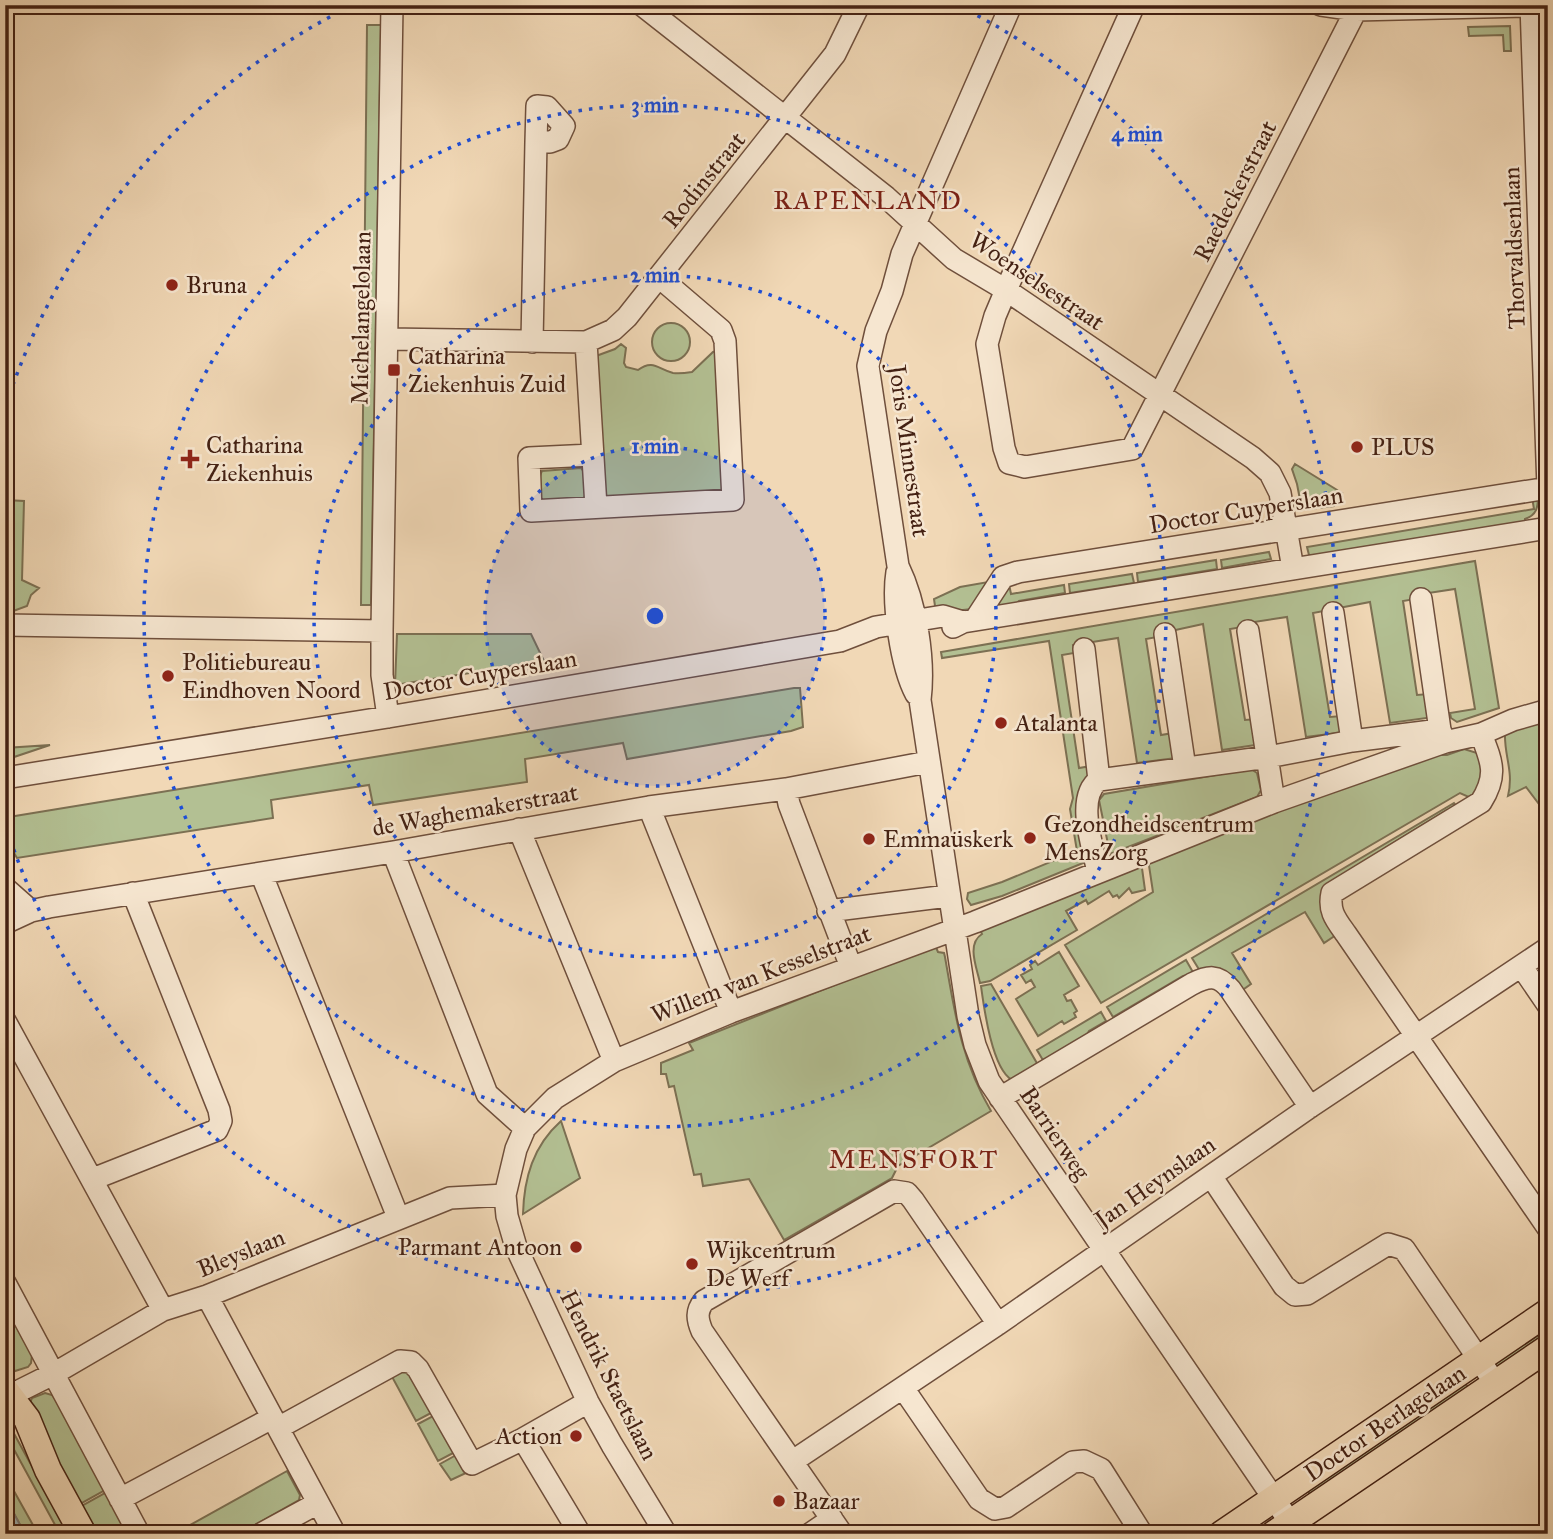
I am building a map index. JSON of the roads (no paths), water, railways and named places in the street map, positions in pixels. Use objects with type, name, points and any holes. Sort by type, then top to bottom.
[{"type":"main road","name":"Doctor Berlagelaan","points":[[1222,1534],[1548,1312]]},
{"type":"main road","name":"Doctor Berlagelaan","points":[[1288,1530],[1548,1348]]},
{"type":"main road","points":[[7,1393],[16,1425],[48,1470],[83,1534]]},
{"type":"street","name":"Michelangelolaan","points":[[388,718],[382,675],[392,5]]},
{"type":"street","name":"Woenselsestraat","points":[[642,5],[886,197],[954,259],[1006,290],[1253,458],[1270,473],[1280,492],[1293,569]]},
{"type":"street","name":"Rodinstraat","points":[[387,339],[586,342],[612,330],[628,317],[835,54],[859,5]]},
{"type":"street","name":"Joris Minnestraat","points":[[908,629],[894,589],[898,566],[868,366],[876,331],[902,254],[1011,5]]},
{"type":"street","points":[[1006,290],[1134,5]]},
{"type":"street","points":[[1321,5],[1356,10],[1531,6]]},
{"type":"street","name":"Thorvaldsenlaan","points":[[1531,6],[1541,89],[1548,488]]},
{"type":"street","name":"Raedeckerstraat","points":[[1006,290],[987,344],[1004,448],[1009,463],[1025,467],[1132,449],[1356,10]]},
{"type":"street","points":[[532,342],[537,142]]},
{"type":"street","points":[[592,455],[529,458],[531,511],[733,500],[725,341],[721,330],[659,277]]},
{"type":"street","points":[[586,342],[596,507]]},
{"type":"street","name":"Doctor Cuyperslaan","points":[[969,621],[1003,577],[1287,528],[1548,488]]},
{"type":"street","name":"Doctor Cuyperslaan","points":[[5,778],[388,718],[839,641],[857,632],[947,630],[969,621],[1548,528]]},
{"type":"street","points":[[1421,599],[1442,736]]},
{"type":"street","points":[[1333,613],[1352,741]]},
{"type":"street","points":[[5,625],[383,631]]},
{"type":"street","name":"Barrierweg","points":[[908,629],[910,682],[920,700],[948,896],[975,1045],[989,1081],[1274,1499],[1288,1530]]},
{"type":"street","points":[[1248,631],[1274,802]]},
{"type":"street","points":[[1166,634],[1185,768]]},
{"type":"street","points":[[1084,649],[1099,780],[1089,790],[1086,805],[1098,872]]},
{"type":"street","name":"Willem van Kesselstraat","points":[[1099,780],[1268,757],[1352,741],[1481,734],[1513,720],[1548,710]]},
{"type":"street","points":[[1481,734],[1493,768],[1489,789],[1481,803],[1332,893],[1329,904],[1331,912],[1548,1228]]},
{"type":"street","name":"Willem van Kesselstraat","points":[[505,1195],[509,1168],[525,1128],[555,1098],[614,1061],[731,1012],[954,929],[1442,736]]},
{"type":"street","name":"de Waghemakerstraat","points":[[5,923],[31,911],[133,893],[393,852],[649,807],[786,789],[928,762]]},
{"type":"street","points":[[786,789],[828,911],[851,967]]},
{"type":"street","points":[[649,807],[731,1012]]},
{"type":"street","points":[[519,829],[614,1061]]},
{"type":"street","points":[[393,852],[487,1094],[525,1128]]},
{"type":"street","points":[[261,873],[398,1217]]},
{"type":"street","points":[[5,888],[31,911]]},
{"type":"street","points":[[93,1179],[217,1130],[221,1121],[133,893]]},
{"type":"street","points":[[828,911],[948,896]]},
{"type":"street","name":"Jan Heynslaan","points":[[793,1461],[998,1324],[1310,1107],[1548,948]]},
{"type":"street","points":[[1522,967],[1548,1005]]},
{"type":"street","points":[[1000,1098],[1192,984],[1213,977],[1219,978],[1230,989],[1310,1107]]},
{"type":"street","points":[[5,1021],[163,1310]]},
{"type":"street","points":[[1211,1176],[1284,1286],[1295,1295],[1307,1294],[1388,1244],[1404,1249],[1496,1384]]},
{"type":"street","points":[[810,1534],[837,1526],[702,1331],[698,1308],[704,1301],[886,1195],[900,1191],[913,1199],[998,1324]]},
{"type":"street","name":"Bleyslaan","points":[[7,1393],[55,1373],[163,1310],[207,1296],[450,1198],[505,1195]]},
{"type":"street","name":"Hendrik Staetslaan","points":[[505,1195],[507,1216],[516,1247],[588,1402],[666,1534]]},
{"type":"street","points":[[5,1283],[139,1534]]},
{"type":"street","points":[[207,1296],[335,1534]]},
{"type":"street","points":[[120,1499],[400,1362],[411,1362],[418,1369],[472,1464],[588,1402]]},
{"type":"street","points":[[903,1388],[979,1499],[995,1509],[1006,1507],[1073,1462],[1084,1461],[1101,1469],[1142,1534]]},
{"type":"street","points":[[523,1439],[580,1534]]},
{"type":"street","points":[[261,1534],[318,1503]]},
{"type":"place","name":"Bruna","points":[[172,285]]},
{"type":"place","name":"Catharina Ziekenhuis Zuid","points":[[394,370]]},
{"type":"place","name":"PLUS","points":[[1357,447]]},
{"type":"place","name":"Catharina Ziekenhuis","points":[[190,459]]},
{"type":"place","name":"Politiebureau Eindhoven Noord","points":[[168,676]]},
{"type":"place","name":"Atalanta","points":[[1001,723]]},
{"type":"place","name":"Gezondheidscentrum MensZorg","points":[[1030,838]]},
{"type":"place","name":"Emmaüskerk","points":[[869,839]]},
{"type":"place","name":"Parmant Antoon","points":[[576,1247]]},
{"type":"place","name":"Wijkcentrum De Werf","points":[[692,1264]]},
{"type":"place","name":"Action","points":[[576,1436]]},
{"type":"place","name":"Bazaar","points":[[779,1501]]},
{"type":"district","name":"RAPENLAND","points":[[868,200]]},
{"type":"district","name":"MENSFORT","points":[[914,1159]]}]
